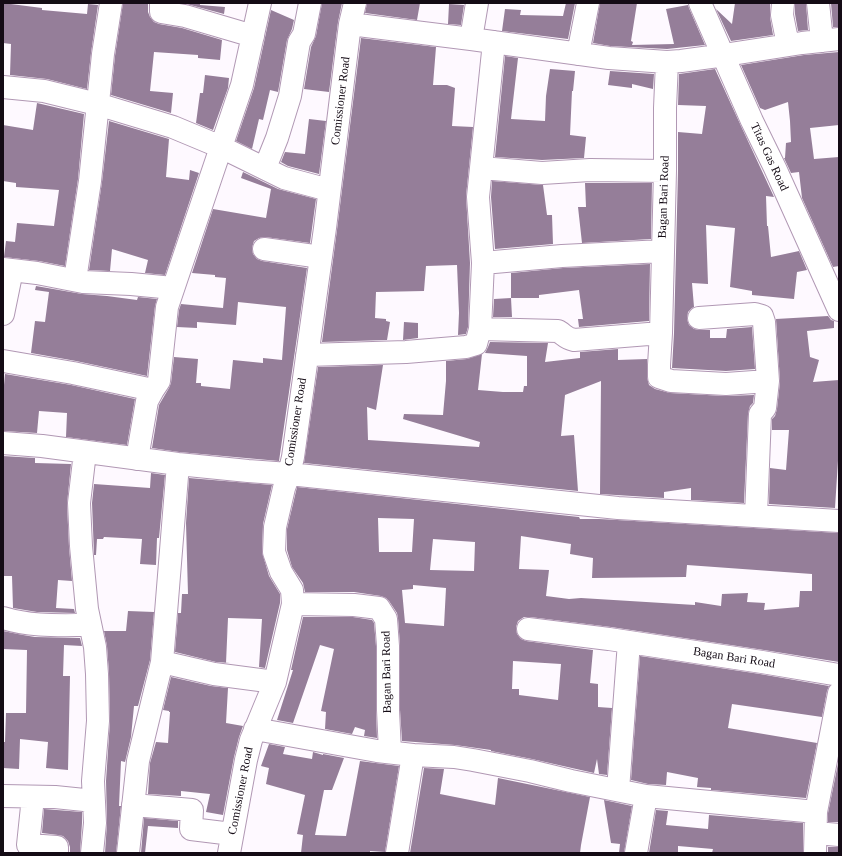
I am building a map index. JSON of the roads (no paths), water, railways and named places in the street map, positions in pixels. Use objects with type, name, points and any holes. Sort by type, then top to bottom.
[{"type":"street","points":[[75,280],[90,181],[103,54],[111,3]]},
{"type":"street","points":[[161,3],[161,12],[185,16],[253,36]]},
{"type":"street","points":[[137,459],[147,401],[159,381],[167,307],[242,85],[260,3]]},
{"type":"street","points":[[265,168],[277,138],[290,96],[299,42],[304,34],[310,3]]},
{"type":"street","name":"Comissioner Road","points":[[231,843],[251,740],[275,682],[294,604],[292,590],[281,572],[274,552],[275,527],[293,458],[306,355],[321,257],[350,24],[355,3]]},
{"type":"street","points":[[471,39],[477,3]]},
{"type":"street","points":[[578,54],[588,3]]},
{"type":"street","name":"Titas Gas Road","points":[[700,3],[752,121],[836,298]]},
{"type":"street","points":[[783,3],[782,15],[788,45]]},
{"type":"street","points":[[350,24],[609,58],[667,62],[723,56],[788,45],[830,40],[818,3]]},
{"type":"street","points":[[306,355],[394,352],[466,347],[476,344],[480,329],[483,262],[478,197],[494,42]]},
{"type":"street","name":"Bagan Bari Road","points":[[667,62],[659,377],[671,381],[726,384],[768,381]]},
{"type":"street","points":[[3,87],[44,91],[98,104],[173,127],[221,147],[284,178],[329,190]]},
{"type":"street","points":[[481,168],[542,173],[590,170],[665,171]]},
{"type":"street","points":[[264,249],[321,257]]},
{"type":"street","points":[[483,262],[663,251]]},
{"type":"street","points":[[3,314],[7,269],[83,282],[173,288]]},
{"type":"street","points":[[699,318],[755,314],[762,316],[764,322],[768,381],[765,408],[760,414],[756,516]]},
{"type":"street","points":[[480,329],[558,331],[567,338],[574,340],[661,333]]},
{"type":"street","points":[[3,361],[73,373],[153,390]]},
{"type":"street","points":[[3,443],[42,446],[178,464],[618,508],[839,521]]},
{"type":"street","points":[[85,452],[79,503],[87,609],[95,646],[98,721],[93,781],[95,824],[92,853]]},
{"type":"street","points":[[128,853],[138,761],[162,662],[178,464]]},
{"type":"street","name":"Bagan Bari Road","points":[[294,604],[354,605],[379,608],[386,619],[390,752]]},
{"type":"street","points":[[3,618],[11,621],[40,625],[90,625]]},
{"type":"street","name":"Bagan Bari Road","points":[[528,629],[629,642],[839,675]]},
{"type":"street","points":[[618,790],[629,642]]},
{"type":"street","points":[[162,662],[214,674],[275,682]]},
{"type":"street","points":[[816,833],[839,693]]},
{"type":"street","points":[[255,728],[377,751],[454,757],[473,760],[816,833],[839,836]]},
{"type":"street","points":[[397,853],[413,755]]},
{"type":"street","points":[[3,796],[55,797],[94,801]]},
{"type":"street","points":[[636,853],[646,796]]},
{"type":"street","points":[[33,797],[28,845],[57,847],[57,853]]},
{"type":"street","points":[[133,805],[192,810],[191,829],[231,843]]}]
